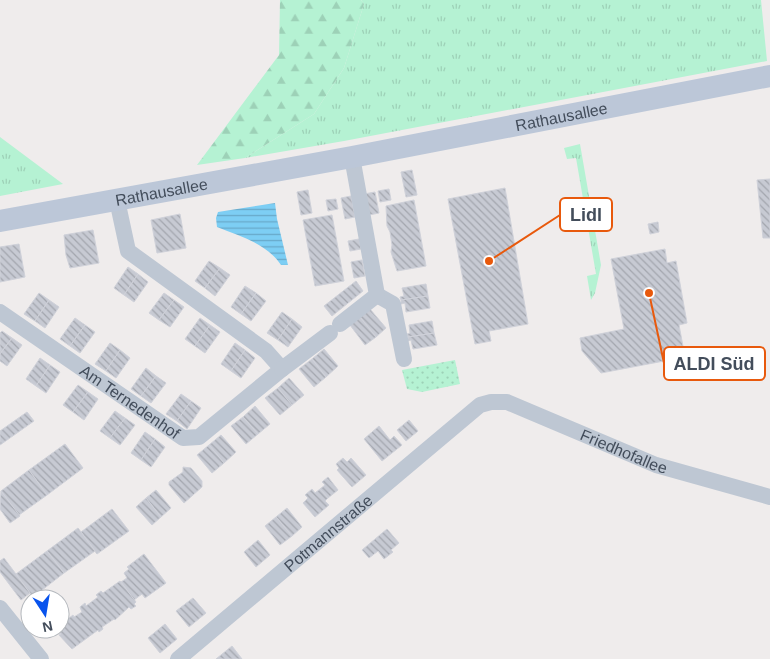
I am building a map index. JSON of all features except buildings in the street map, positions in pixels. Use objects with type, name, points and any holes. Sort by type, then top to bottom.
[{"type":"main road","name":"Rathausallee","points":[[0,221],[352,157],[770,76]]},
{"type":"street","points":[[352,157],[377,295],[393,304],[404,359]]},
{"type":"street","points":[[116,200],[128,251],[266,351],[282,369]]},
{"type":"street","name":"Am Ternedenhof","points":[[0,312],[183,438],[199,437],[377,295]]},
{"type":"street","name":"Friedhofallee","points":[[480,405],[491,402],[507,402],[656,465],[770,497]]},
{"type":"street","name":"Potmannstraße","points":[[178,659],[480,405]]},
{"type":"street","points":[[0,608],[42,659]]},
{"type":"green space","points":[[280,0],[361,0],[364,4],[344,68],[314,114],[245,158],[197,165],[279,55]]},
{"type":"green space","points":[[361,0],[761,0],[767,61],[245,158],[314,114],[344,68],[364,4]]},
{"type":"green space","points":[[0,137],[63,184],[0,196]]},
{"type":"green space","points":[[580,144],[601,265],[595,293],[591,300],[587,276],[596,274],[576,158],[567,159],[564,148]]},
{"type":"green space","points":[[455,360],[460,384],[422,392],[407,389],[402,370]]},
{"type":"water","points":[[275,203],[288,265],[281,265],[275,257],[261,246],[217,227],[216,218],[218,212]]},
{"type":"place","name":"Lidl","points":[[489,261]]},
{"type":"place","name":"ALDI Süd","points":[[649,293]]}]
